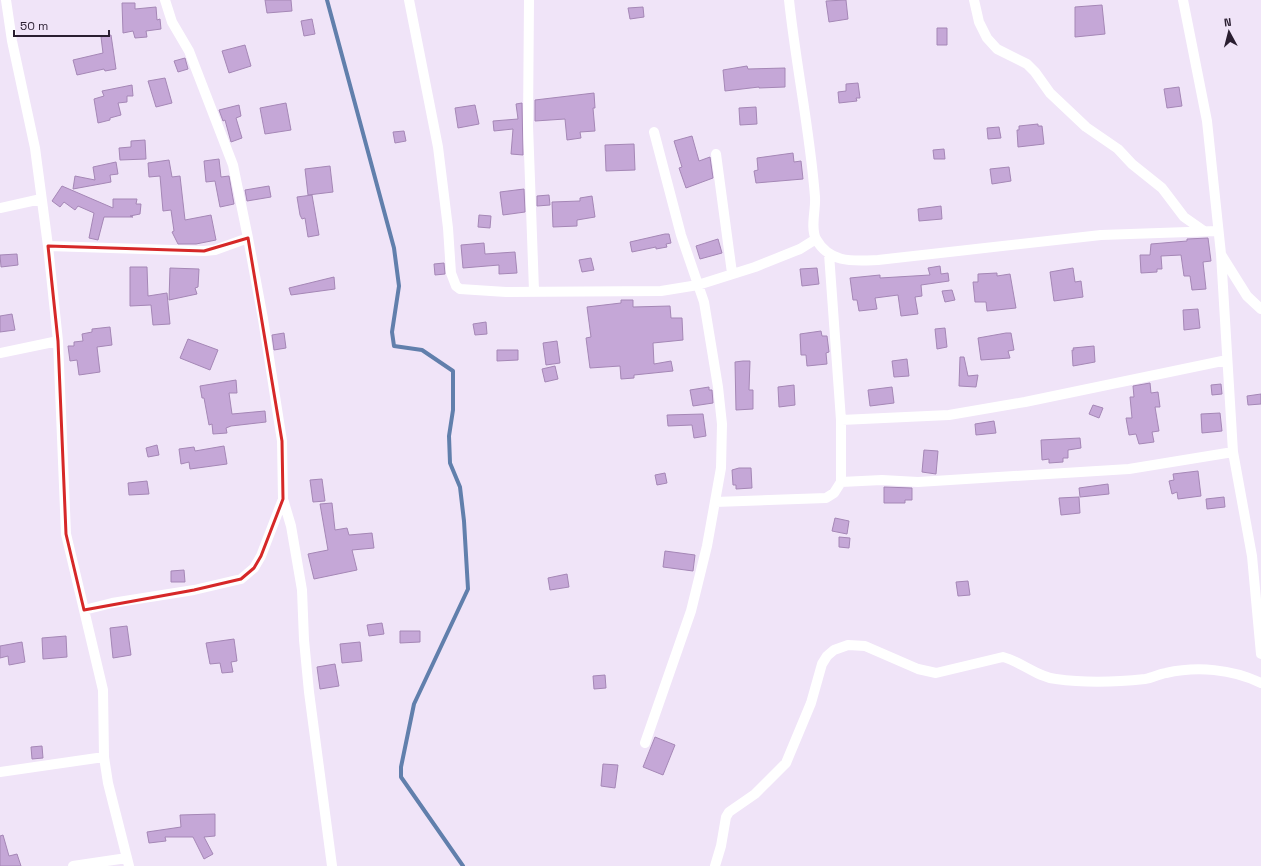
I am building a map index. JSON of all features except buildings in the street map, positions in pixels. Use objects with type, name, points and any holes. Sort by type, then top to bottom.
[{"type":"street","points":[[6,0],[12,41],[35,148],[48,246],[58,341],[66,534],[103,690],[104,757],[114,811],[128,862],[73,866]]},
{"type":"street","points":[[165,0],[172,22],[189,51],[233,165],[248,238],[263,319],[282,441],[283,499],[291,526],[302,590],[308,692],[332,866]]},
{"type":"street","points":[[409,0],[438,146],[453,280],[456,286],[466,291],[661,291],[698,285],[787,255],[816,239]]},
{"type":"street","points":[[529,0],[528,125],[534,291]]},
{"type":"street","points":[[790,0],[812,155],[816,203],[814,221],[816,239],[829,254],[840,260],[852,262],[878,260],[1101,234],[1217,231]]},
{"type":"street","points":[[974,0],[979,22],[984,33],[997,49],[1027,64],[1035,72],[1050,93],[1086,127],[1118,149],[1132,164],[1162,188],[1184,217],[1204,231]]},
{"type":"street","points":[[1183,0],[1207,121],[1217,231],[1221,254],[1233,452],[1252,556],[1261,654]]},
{"type":"street","points":[[645,743],[691,611],[721,468],[722,424],[718,388],[704,302],[681,235],[654,132]]},
{"type":"street","points":[[716,154],[732,273]]},
{"type":"street","points":[[0,208],[41,199]]},
{"type":"street","points":[[48,246],[204,251],[214,250],[248,238]]},
{"type":"street","points":[[715,502],[826,498],[834,493],[841,482],[841,420],[829,254]]},
{"type":"street","points":[[1221,254],[1247,296],[1261,309]]},
{"type":"street","points":[[0,353],[58,341]]},
{"type":"street","points":[[841,420],[949,415],[1025,402],[1227,360]]},
{"type":"street","points":[[841,482],[882,480],[918,482],[1129,469],[1233,452]]},
{"type":"street","points":[[84,610],[112,603],[147,599],[194,590],[241,579],[254,568],[261,556],[283,499]]},
{"type":"street","points":[[714,866],[721,846],[726,817],[729,812],[755,794],[786,763],[811,703],[822,664],[827,656],[840,647],[856,644],[865,646],[918,668],[936,673],[1003,658],[1010,659],[1038,674],[1055,679],[1123,680],[1147,678],[1185,670],[1231,672],[1247,676],[1261,683]]},
{"type":"street","points":[[0,772],[104,757]]},
{"type":"highlighted area","points":[[248,238],[282,441],[283,499],[261,556],[254,568],[241,579],[194,590],[84,610],[66,534],[58,341],[48,246],[204,251]]},
{"type":"waterway","points":[[327,0],[394,248],[399,286],[392,332],[394,346],[422,350],[453,371],[453,410],[449,436],[450,463],[460,487],[464,521],[468,589],[414,704],[401,767],[401,777],[463,866]]}]
